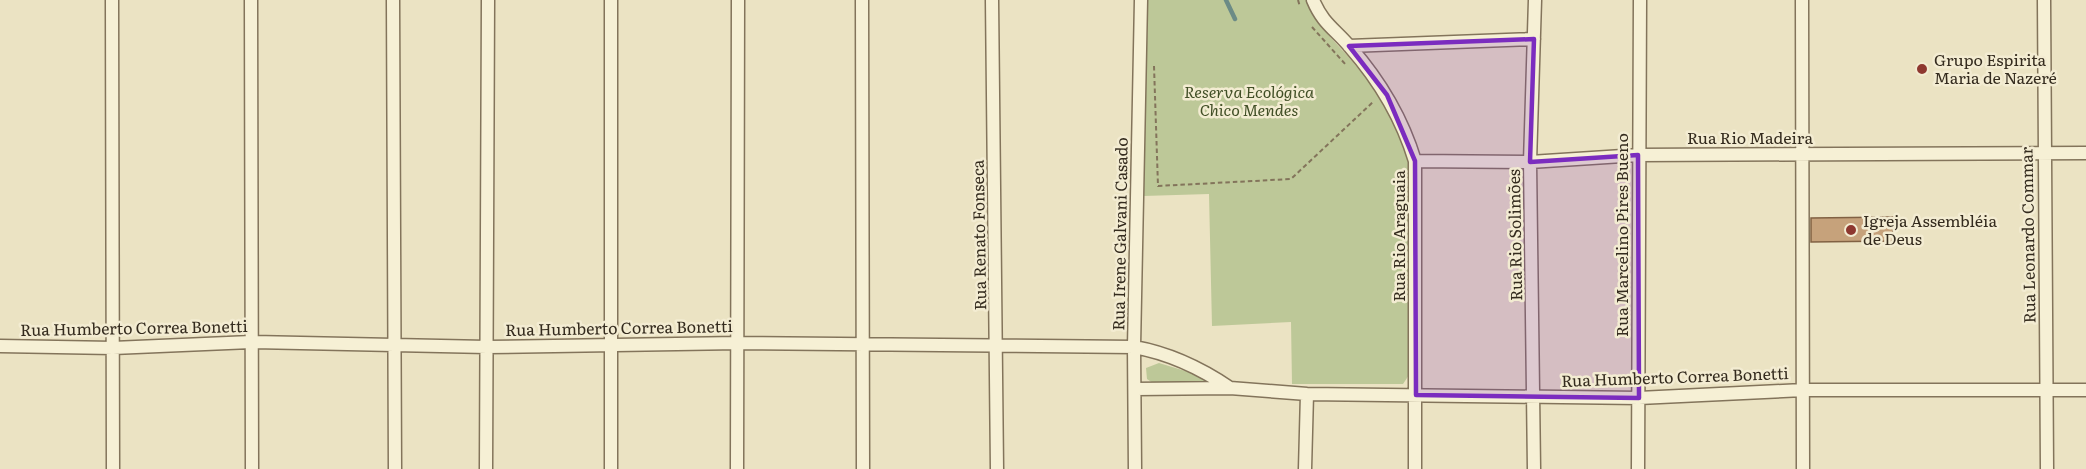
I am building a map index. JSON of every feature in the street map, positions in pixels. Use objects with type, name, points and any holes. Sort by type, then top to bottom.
[{"type":"street","points":[[112,0],[113,469]]},
{"type":"street","points":[[251,0],[252,469]]},
{"type":"street","points":[[393,0],[395,469]]},
{"type":"street","points":[[486,469],[488,0]]},
{"type":"street","points":[[610,0],[611,469]]},
{"type":"street","points":[[737,469],[738,0]]},
{"type":"street","points":[[862,0],[863,469]]},
{"type":"street","name":"Rua Renato Fonseca","points":[[992,0],[997,469]]},
{"type":"street","name":"Rua Irene Galvani Casado","points":[[1135,469],[1134,347],[1141,0]]},
{"type":"street","name":"Rua Rio Araguaia","points":[[1313,0],[1329,28],[1349,46],[1387,95],[1408,138],[1415,161],[1415,469]]},
{"type":"street","name":"Rua Rio Solimões","points":[[1534,469],[1530,162],[1536,0]]},
{"type":"street","name":"Rua Marcelino Pires Bueno","points":[[1638,469],[1640,0]]},
{"type":"street","points":[[1802,0],[1803,469]]},
{"type":"street","name":"Rua Leonardo Commar","points":[[2043,0],[2047,469]]},
{"type":"street","points":[[1349,46],[1534,39]]},
{"type":"street","name":"Rua Rio Madeira","points":[[1415,161],[1530,162],[1638,155],[2086,153]]},
{"type":"street","name":"Rua Humberto Correa Bonetti","points":[[0,346],[113,348],[251,342],[487,347],[738,343],[1134,347],[1149,350],[1207,372],[1230,388]]},
{"type":"street","name":"Rua Humberto Correa Bonetti","points":[[1136,389],[1230,388],[1307,394],[1639,398],[1803,390],[2086,390]]},
{"type":"street","points":[[1305,469],[1307,394]]},
{"type":"path","points":[[1298,0],[1302,10]]},
{"type":"path","points":[[1311,26],[1346,65]]},
{"type":"path","points":[[1154,58],[1158,186],[1291,179],[1377,97]]},
{"type":"highlighted area","points":[[1534,39],[1530,162],[1638,155],[1639,398],[1416,395],[1415,161],[1387,95],[1349,46]]},
{"type":"green space","name":"Reserva Ecológica Chico Mendes","points":[[1148,0],[1307,0],[1318,22],[1365,77],[1383,103],[1398,130],[1409,160],[1411,372],[1403,384],[1292,384],[1291,322],[1212,326],[1209,194],[1143,196]]},
{"type":"green space","points":[[1159,363],[1205,377],[1208,382],[1207,386],[1153,383],[1147,379],[1146,368]]},
{"type":"building","name":"Igreja Assembléia de Deus","points":[[1893,217],[1893,241],[1811,242],[1811,218]]},
{"type":"waterway","points":[[1226,0],[1235,19]]},
{"type":"place","name":"Grupo Espirita Maria de Nazeré","points":[[1922,69]]},
{"type":"place","name":"Igreja Assembléia de Deus","points":[[1851,230]]}]
